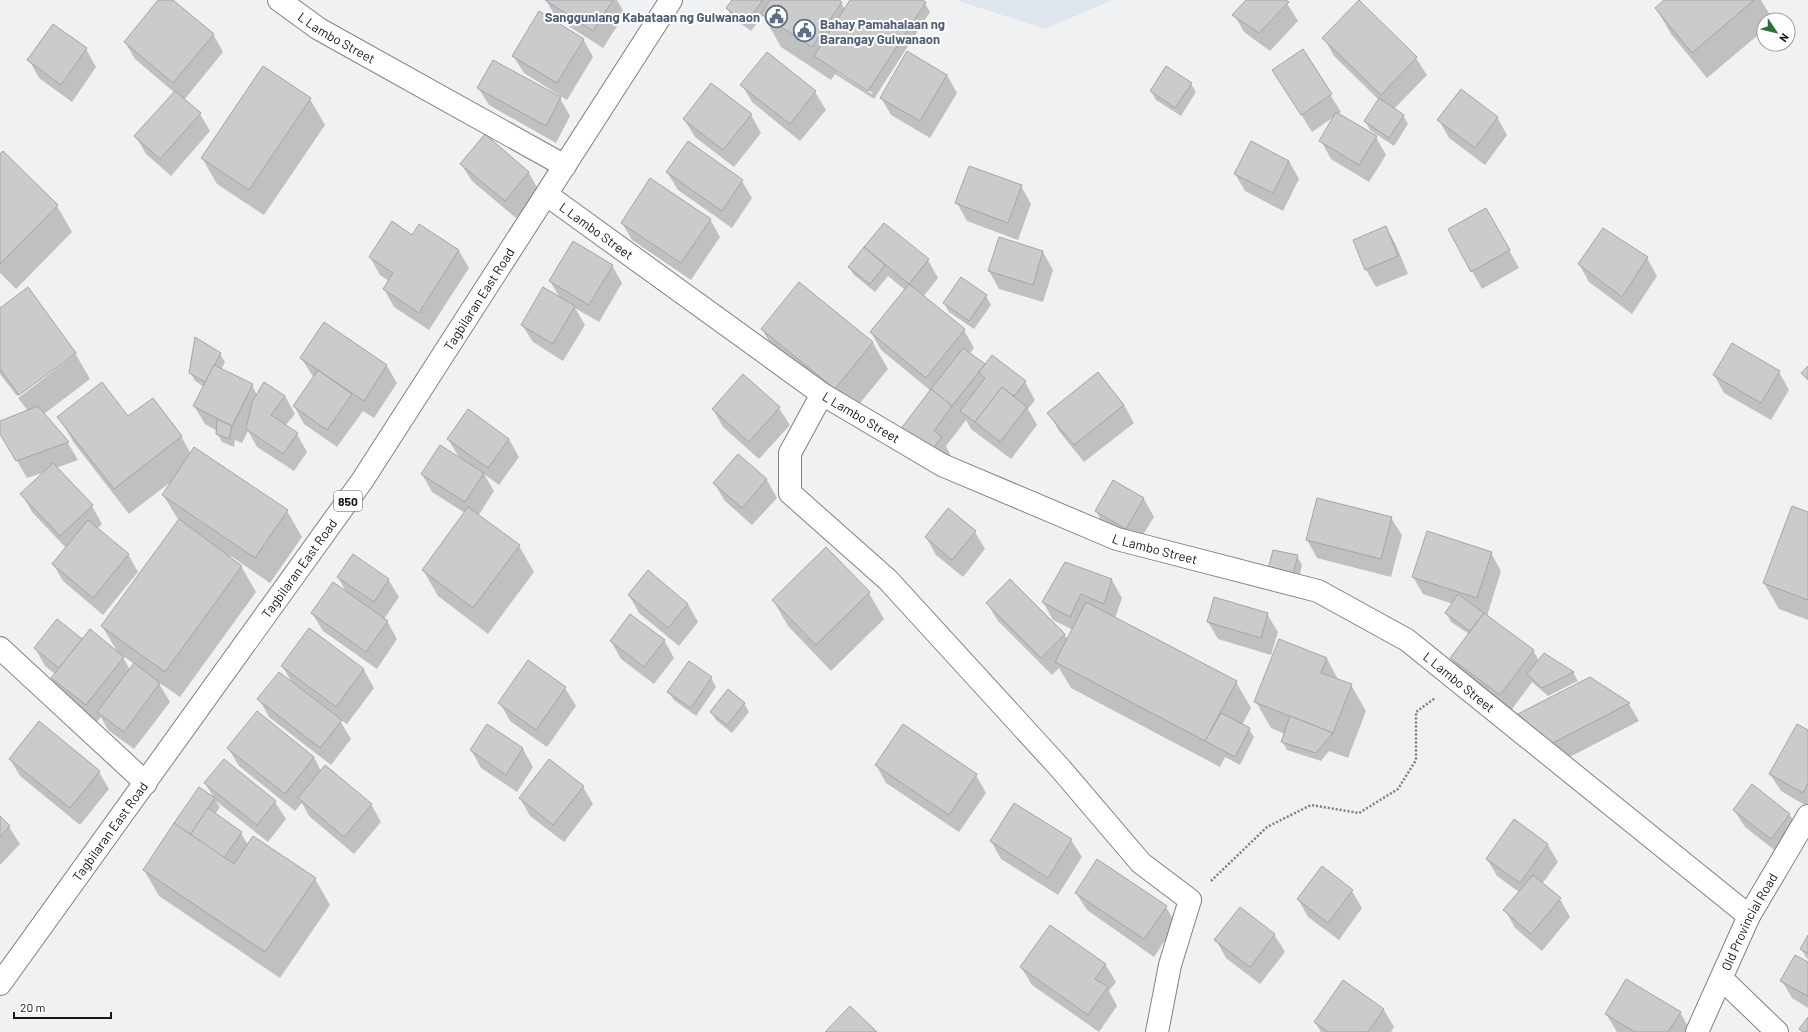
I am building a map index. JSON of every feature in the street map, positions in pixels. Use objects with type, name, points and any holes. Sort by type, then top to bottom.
[{"type":"street","name":"L Lambo Street","points":[[279,0],[319,29],[565,166]]},
{"type":"street","name":"Tagbilaran East Road","points":[[0,984],[362,481],[671,0]]},
{"type":"street","name":"L Lambo Street","points":[[547,195],[822,394],[942,466],[1117,538],[1318,591],[1407,640],[1749,916]]},
{"type":"street","points":[[822,394],[790,453],[790,493],[888,580],[1060,768],[1140,863],[1190,900],[1170,965],[1157,1032]]},
{"type":"street","points":[[0,648],[146,783]]},
{"type":"street","name":"Old Provincial Road","points":[[1697,1032],[1749,916],[1808,816]]},
{"type":"street","points":[[1722,979],[1777,1032]]},
{"type":"path","points":[[1190,900],[1267,827],[1311,806],[1359,813],[1398,789],[1416,760],[1416,712],[1457,680]]},
{"type":"shaded area","points":[[956,0],[1113,0],[1045,29]]},
{"type":"building","points":[[158,0],[173,0],[214,34],[173,83],[124,42]]},
{"type":"building","points":[[545,0],[613,0],[593,31]]},
{"type":"building","points":[[732,0],[763,0],[746,23],[726,8]]},
{"type":"building","name":"Bahay Pamahalaan ng Barangay Guiwanaon","points":[[770,0],[839,0],[842,2],[812,47],[761,14]]},
{"type":"building","points":[[850,0],[922,0],[926,2],[868,91],[814,56]]},
{"type":"building","points":[[1246,0],[1286,0],[1289,2],[1259,33],[1232,15]]},
{"type":"building","points":[[1359,0],[1417,57],[1381,95],[1322,38]]},
{"type":"building","points":[[1664,0],[1754,0],[1692,53],[1655,8]]},
{"type":"building","points":[[539,11],[584,39],[557,83],[512,56]]},
{"type":"building","points":[[53,24],[87,48],[61,85],[27,60]]},
{"type":"building","points":[[1303,49],[1332,94],[1301,115],[1272,70]]},
{"type":"building","points":[[907,51],[947,75],[920,121],[880,98]]},
{"type":"building","points":[[767,52],[816,91],[790,124],[740,85]]},
{"type":"building","points":[[493,60],[561,97],[546,126],[477,88]]},
{"type":"building","points":[[263,66],[311,98],[249,190],[201,158]]},
{"type":"building","points":[[1166,66],[1192,83],[1175,108],[1150,91]]},
{"type":"building","points":[[711,83],[752,114],[723,150],[683,119]]},
{"type":"building","points":[[1461,89],[1498,117],[1475,148],[1437,120]]},
{"type":"building","points":[[175,91],[201,113],[160,159],[134,136]]},
{"type":"building","points":[[1379,98],[1404,115],[1389,138],[1364,121]]},
{"type":"building","points":[[1336,112],[1377,136],[1359,165],[1319,141]]},
{"type":"building","points":[[485,134],[529,172],[505,201],[460,164]]},
{"type":"building","points":[[688,141],[743,180],[722,211],[666,172]]},
{"type":"building","points":[[1251,141],[1289,161],[1273,193],[1234,174]]},
{"type":"building","points":[[3,151],[58,205],[0,264],[0,154]]},
{"type":"building","points":[[969,166],[1022,185],[1008,223],[955,203]]},
{"type":"building","points":[[650,178],[711,219],[681,263],[621,223]]},
{"type":"building","points":[[1486,208],[1510,250],[1471,272],[1448,229]]},
{"type":"building","points":[[392,221],[412,235],[419,224],[459,250],[419,313],[383,289],[393,273],[369,257]]},
{"type":"building","points":[[884,223],[929,259],[909,284],[864,247]]},
{"type":"building","points":[[1386,226],[1398,256],[1365,270],[1353,240]]},
{"type":"building","points":[[1603,228],[1648,257],[1622,297],[1578,264]]},
{"type":"building","points":[[999,237],[1043,251],[1033,285],[988,271]]},
{"type":"building","points":[[573,241],[613,265],[589,305],[549,281]]},
{"type":"building","points":[[864,247],[885,265],[870,284],[848,267]]},
{"type":"building","points":[[961,277],[987,295],[969,321],[943,303]]},
{"type":"building","points":[[799,282],[873,342],[835,389],[761,329]]},
{"type":"building","points":[[909,284],[965,329],[926,378],[870,332]]},
{"type":"building","points":[[28,287],[76,353],[19,395],[0,369],[0,308]]},
{"type":"building","points":[[543,287],[575,306],[553,344],[521,325]]},
{"type":"building","points":[[324,322],[387,365],[364,401],[300,358]]},
{"type":"building","points":[[195,337],[221,353],[205,382],[189,373]]},
{"type":"building","points":[[1732,343],[1780,371],[1761,403],[1713,375]]},
{"type":"building","points":[[963,348],[985,364],[952,406],[931,389]]},
{"type":"building","points":[[992,355],[1026,381],[1014,396],[1002,387],[975,422],[960,411],[985,378],[979,372]]},
{"type":"building","points":[[214,365],[253,384],[232,426],[193,406]]},
{"type":"building","points":[[1808,366],[1808,380],[1801,373]]},
{"type":"building","points":[[318,370],[352,394],[327,430],[293,406]]},
{"type":"building","points":[[1098,372],[1124,405],[1074,445],[1047,413]]},
{"type":"building","points":[[743,374],[780,407],[749,442],[712,409]]},
{"type":"building","points":[[102,382],[128,416],[153,398],[182,436],[114,489],[57,417]]},
{"type":"building","points":[[264,382],[285,396],[271,415],[298,433],[283,454],[246,429],[252,402]]},
{"type":"building","points":[[1002,387],[1027,407],[1000,442],[975,422]]},
{"type":"building","points":[[931,389],[952,406],[934,431],[942,437],[929,453],[900,430]]},
{"type":"building","points":[[38,406],[69,442],[16,461],[0,434],[0,421]]},
{"type":"building","points":[[468,409],[509,439],[488,468],[447,439]]},
{"type":"building","points":[[217,419],[232,426],[229,439],[216,434]]},
{"type":"building","points":[[440,445],[484,473],[465,502],[421,474]]},
{"type":"building","points":[[194,447],[288,510],[255,558],[162,495]]},
{"type":"building","points":[[738,454],[767,479],[742,508],[713,483]]},
{"type":"building","points":[[53,463],[93,505],[60,536],[20,494]]},
{"type":"building","points":[[1113,480],[1144,498],[1126,529],[1095,511]]},
{"type":"building","points":[[1317,498],[1392,517],[1381,559],[1306,540]]},
{"type":"building","points":[[1792,506],[1808,512],[1808,600],[1763,583]]},
{"type":"building","points":[[468,507],[520,545],[473,608],[422,570]]},
{"type":"building","points":[[948,508],[976,531],[952,560],[925,537]]},
{"type":"building","points":[[179,519],[242,566],[165,672],[101,626]]},
{"type":"building","points":[[88,520],[129,554],[93,598],[52,564]]},
{"type":"building","points":[[1427,531],[1492,552],[1477,598],[1412,577]]},
{"type":"building","points":[[826,547],[870,592],[816,645],[772,600]]},
{"type":"building","points":[[1273,550],[1298,555],[1293,574],[1268,569]]},
{"type":"building","points":[[353,554],[389,579],[374,602],[337,577]]},
{"type":"building","points":[[1065,562],[1112,579],[1104,604],[1081,594],[1070,617],[1042,602]]},
{"type":"building","points":[[648,570],[688,604],[668,628],[628,595]]},
{"type":"building","points":[[1010,579],[1065,634],[1041,658],[986,603]]},
{"type":"building","points":[[333,582],[388,621],[366,652],[311,613]]},
{"type":"building","points":[[1458,594],[1484,613],[1470,631],[1445,613]]},
{"type":"building","points":[[1214,597],[1268,613],[1261,638],[1207,622]]},
{"type":"building","points":[[1086,602],[1237,681],[1205,741],[1055,662]]},
{"type":"building","points":[[1484,613],[1534,650],[1500,695],[1450,658]]},
{"type":"building","points":[[630,614],[665,640],[644,667],[610,641]]},
{"type":"building","points":[[57,619],[82,639],[59,668],[34,648]]},
{"type":"building","points":[[309,628],[364,669],[336,707],[281,666]]},
{"type":"building","points":[[90,629],[124,657],[86,705],[51,678]]},
{"type":"building","points":[[1279,639],[1327,658],[1321,673],[1352,684],[1333,733],[1254,702]]},
{"type":"building","points":[[1544,653],[1574,672],[1542,688],[1527,674]]},
{"type":"building","points":[[528,660],[566,687],[536,730],[498,703]]},
{"type":"building","points":[[689,661],[712,677],[691,708],[667,692]]},
{"type":"building","points":[[134,663],[160,683],[124,732],[97,712]]},
{"type":"building","points":[[279,672],[342,720],[320,748],[257,699]]},
{"type":"building","points":[[1590,677],[1630,703],[1549,745],[1512,717]]},
{"type":"building","points":[[728,689],[745,703],[727,725],[710,712]]},
{"type":"building","points":[[257,711],[314,757],[285,794],[227,748]]},
{"type":"building","points":[[1221,713],[1250,728],[1235,757],[1205,741]]},
{"type":"building","points":[[1290,716],[1333,733],[1316,753],[1281,742]]},
{"type":"building","points":[[39,721],[100,771],[70,808],[9,759]]},
{"type":"building","points":[[487,724],[523,748],[506,775],[470,750]]},
{"type":"building","points":[[903,724],[977,774],[949,815],[875,765]]},
{"type":"building","points":[[1797,724],[1808,730],[1808,783],[1803,793],[1769,774]]},
{"type":"building","points":[[224,759],[276,801],[257,825],[204,783]]},
{"type":"building","points":[[549,759],[584,786],[553,825],[519,798]]},
{"type":"building","points":[[325,765],[372,804],[344,837],[298,798]]},
{"type":"building","points":[[1752,784],[1790,814],[1771,839],[1733,810]]},
{"type":"building","points":[[199,787],[215,798],[190,835],[174,823]]},
{"type":"building","points":[[1014,803],[1072,839],[1048,878],[990,841]]},
{"type":"building","points":[[208,808],[242,832],[224,858],[190,835]]},
{"type":"building","points":[[0,816],[10,826],[0,837]]},
{"type":"building","points":[[1514,819],[1548,844],[1520,883],[1486,859]]},
{"type":"building","points":[[174,823],[234,864],[253,836],[316,878],[265,952],[143,870]]},
{"type":"building","points":[[1097,859],[1167,906],[1144,939],[1075,893]]},
{"type":"building","points":[[1322,866],[1353,890],[1328,923],[1297,899]]},
{"type":"building","points":[[1533,875],[1561,898],[1531,934],[1503,910]]},
{"type":"building","points":[[1240,907],[1275,934],[1250,967],[1214,940]]},
{"type":"building","points":[[1050,925],[1106,964],[1095,979],[1108,987],[1088,1015],[1020,967]]},
{"type":"building","points":[[1808,935],[1808,953],[1800,949]]},
{"type":"building","points":[[1795,955],[1808,962],[1808,996],[1780,981]]},
{"type":"building","points":[[1626,979],[1681,1012],[1668,1032],[1635,1032],[1605,1014]]},
{"type":"building","points":[[1343,980],[1384,1009],[1368,1032],[1328,1032],[1314,1022]]},
{"type":"building","points":[[850,1006],[877,1032],[825,1032]]},
{"type":"building","points":[[1808,1017],[1808,1032],[1803,1032],[1799,1029]]},
{"type":"place","name":"Sangguniang Kabataan ng Guiwanaon","points":[[776,17]]},
{"type":"place","name":"Bahay Pamahalaan ng Barangay Guiwanaon","points":[[805,31]]}]
